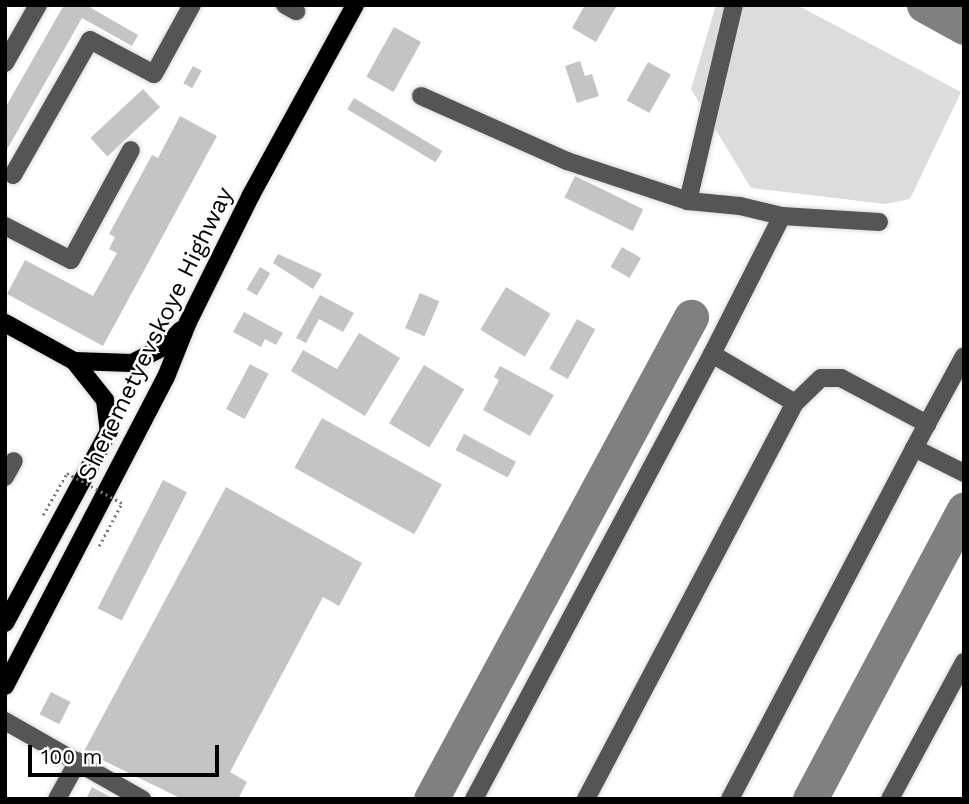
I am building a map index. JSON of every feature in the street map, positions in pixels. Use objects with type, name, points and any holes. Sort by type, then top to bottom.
[{"type":"main road","name":"Sheremetyevskoye Highway","points":[[5,686],[166,377],[188,322],[355,5]]},
{"type":"main road","points":[[5,323],[74,361],[132,363],[164,347],[188,322]]},
{"type":"main road","name":"Sheremetyevskoye Highway","points":[[5,623],[109,431],[105,400],[74,361]]},
{"type":"lane","points":[[5,63],[38,5]]},
{"type":"lane","points":[[13,175],[90,40],[154,74],[191,5]]},
{"type":"lane","points":[[688,201],[734,5]]},
{"type":"lane","points":[[421,96],[567,161],[688,201],[740,206],[782,216],[879,222]]},
{"type":"lane","points":[[5,226],[71,260],[131,150]]},
{"type":"lane","points":[[474,799],[712,354],[782,216]]},
{"type":"lane","points":[[712,354],[795,403]]},
{"type":"lane","points":[[730,799],[964,356]]},
{"type":"lane","points":[[586,799],[795,403],[821,378],[841,378],[927,424]]},
{"type":"lane","points":[[914,448],[964,473]]},
{"type":"lane","points":[[890,799],[964,662]]},
{"type":"lane","points":[[5,721],[142,799]]},
{"type":"lane","points":[[57,799],[78,761]]},
{"type":"path","points":[[43,515],[66,473],[122,503],[99,546]]},
{"type":"shaded area","points":[[716,5],[797,5],[961,92],[910,199],[885,204],[751,188],[691,89]]},
{"type":"building","points":[[64,5],[86,5],[138,35],[132,46],[82,18],[5,153],[5,108]]},
{"type":"building","points":[[585,5],[617,5],[596,42],[572,28]]},
{"type":"building","points":[[394,27],[421,42],[393,92],[366,77]]},
{"type":"building","points":[[580,61],[585,76],[592,74],[599,96],[577,103],[565,66]]},
{"type":"building","points":[[648,62],[671,75],[649,113],[627,100]]},
{"type":"building","points":[[193,66],[202,71],[192,88],[183,83]]},
{"type":"building","points":[[143,89],[160,107],[107,156],[90,138]]},
{"type":"building","points":[[354,98],[442,151],[436,162],[347,109]]},
{"type":"building","points":[[180,116],[217,136],[103,346],[7,294],[25,260],[93,296],[117,253],[109,249],[115,237],[109,234],[152,155],[158,158]]},
{"type":"building","points":[[575,176],[643,209],[633,231],[564,198]]},
{"type":"building","points":[[622,247],[641,258],[630,278],[610,267]]},
{"type":"building","points":[[278,254],[322,274],[313,289],[273,263]]},
{"type":"building","points":[[260,267],[270,273],[257,295],[247,289]]},
{"type":"building","points":[[506,287],[551,314],[525,357],[480,330]]},
{"type":"building","points":[[420,293],[439,301],[424,336],[405,328]]},
{"type":"building","points":[[320,295],[354,313],[343,332],[319,319],[306,343],[296,338]]},
{"type":"building","points":[[244,312],[283,333],[276,345],[265,339],[261,347],[233,332]]},
{"type":"building","points":[[577,319],[595,329],[568,379],[549,369]]},
{"type":"building","points":[[359,333],[400,358],[365,416],[291,371],[303,350],[337,369]]},
{"type":"building","points":[[250,364],[269,374],[245,419],[226,409]]},
{"type":"building","points":[[424,365],[464,389],[429,447],[389,423]]},
{"type":"building","points":[[500,366],[554,395],[530,436],[483,410],[499,380],[494,377]]},
{"type":"building","points":[[322,418],[442,484],[414,534],[294,468]]},
{"type":"building","points":[[464,434],[516,462],[508,478],[456,450]]},
{"type":"building","points":[[163,480],[187,492],[122,621],[98,608]]},
{"type":"building","points":[[226,487],[362,563],[339,606],[323,597],[230,772],[247,782],[238,799],[182,799],[84,751]]},
{"type":"building","points":[[51,692],[71,702],[59,724],[40,714]]},
{"type":"building","points":[[92,787],[114,799],[86,799]]},
{"type":"taxiway","points":[[924,5],[964,27]]},
{"type":"taxiway","points":[[431,799],[691,317]]},
{"type":"taxiway","points":[[810,799],[964,509]]}]
